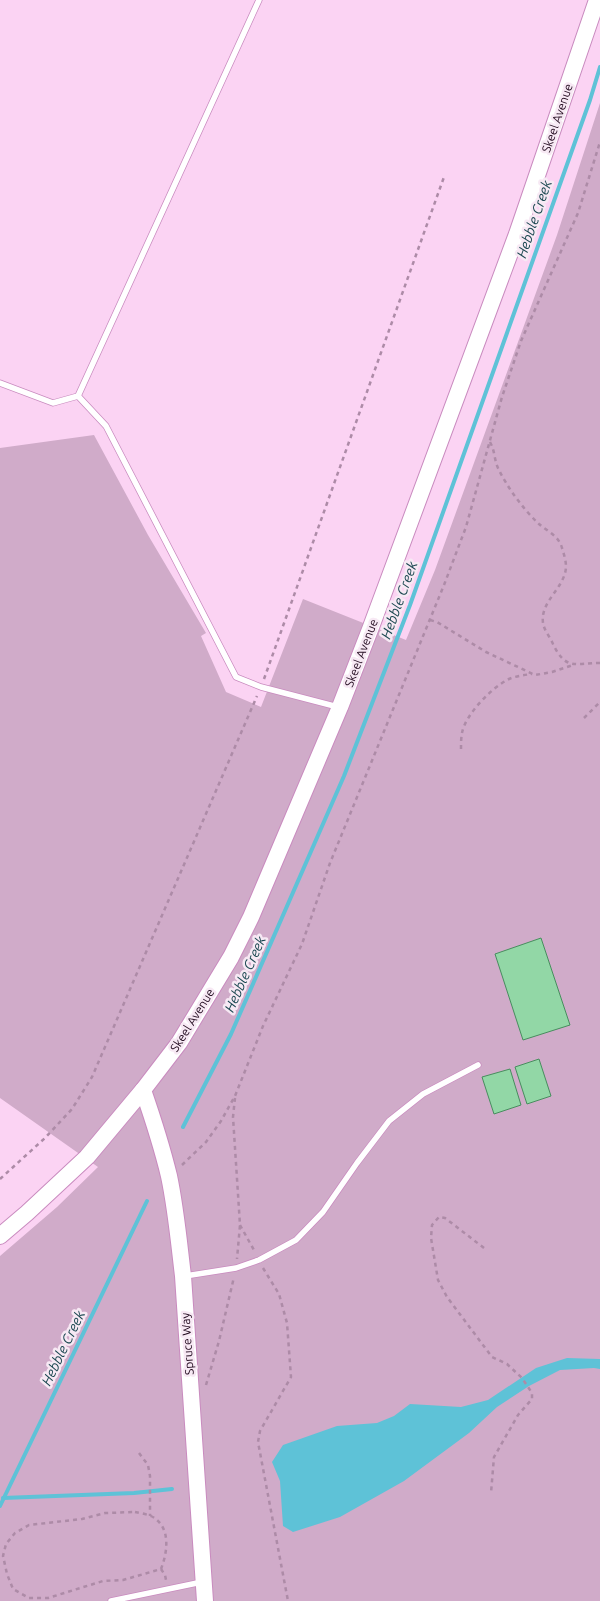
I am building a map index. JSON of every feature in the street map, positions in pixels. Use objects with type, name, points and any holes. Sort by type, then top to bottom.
[{"type":"street","name":"Skeel Avenue","points":[[0,1236],[87,1157],[143,1090],[179,1043],[231,957],[251,917],[340,708],[517,234],[597,0]]},
{"type":"street","name":"Spruce Way","points":[[143,1090],[169,1177],[177,1226],[183,1276],[205,1601]]},
{"type":"lane","points":[[0,383],[53,403],[78,396],[259,0]]},
{"type":"lane","points":[[78,396],[106,426],[236,677],[261,687],[340,708]]},
{"type":"lane","points":[[183,1276],[236,1268],[259,1260],[296,1240],[323,1212],[389,1121],[423,1094],[478,1065]]},
{"type":"lane","points":[[111,1601],[204,1581]]},
{"type":"path","points":[[169,1177],[206,1142],[221,1121],[235,1096],[263,1026],[302,944],[330,863],[430,620],[466,527],[502,397],[521,341],[578,213],[600,142]]},
{"type":"path","points":[[490,442],[498,467],[515,495],[538,523],[553,534],[560,543],[566,567],[544,611],[543,625],[561,658],[574,665]]},
{"type":"path","points":[[430,620],[438,622],[486,652],[533,674]]},
{"type":"path","points":[[461,749],[462,732],[472,713],[489,694],[510,678],[552,672],[574,665],[600,663]]},
{"type":"path","points":[[584,718],[600,702]]},
{"type":"path","points":[[484,1248],[445,1218],[439,1217],[432,1225],[431,1238],[435,1268],[438,1280],[447,1297],[492,1357],[507,1364],[529,1386],[532,1393],[532,1399],[518,1415],[494,1457],[491,1493]]},
{"type":"path","points":[[240,1225],[279,1294],[287,1323],[291,1377],[260,1431],[258,1442],[288,1601]]},
{"type":"path","points":[[139,1453],[148,1465],[150,1476],[150,1516]]},
{"type":"path","points":[[135,1512],[150,1516],[162,1525],[166,1540],[165,1560],[161,1569],[123,1580],[102,1581],[48,1598],[29,1598],[13,1589],[1,1556],[6,1544],[15,1533],[28,1525],[82,1519],[105,1513],[135,1512]]},
{"type":"shaded area","points":[[600,103],[600,1601],[0,1601],[0,1256],[57,1207],[98,1167],[0,1098],[0,448],[94,435],[148,535],[206,633],[201,636],[226,692],[261,707],[303,599],[406,640],[435,570],[557,235]]},
{"type":"water","points":[[567,1358],[600,1359],[600,1369],[560,1370],[529,1386],[497,1407],[469,1433],[404,1481],[340,1517],[293,1532],[283,1526],[280,1481],[272,1462],[283,1445],[337,1426],[377,1423],[394,1416],[410,1404],[461,1407],[488,1400],[536,1368]]},
{"type":"building","points":[[541,938],[570,1025],[523,1040],[495,954]]},
{"type":"building","points":[[539,1059],[551,1096],[527,1104],[515,1067]]},
{"type":"building","points":[[510,1069],[521,1105],[494,1114],[482,1077]]},
{"type":"waterway","name":"Hebble Creek","points":[[183,1127],[231,1034],[344,776],[410,605],[590,100],[600,67]]},
{"type":"waterway","name":"Hebble Creek","points":[[0,1506],[147,1201]]},
{"type":"waterway","points":[[3,1498],[134,1493],[172,1489]]}]
